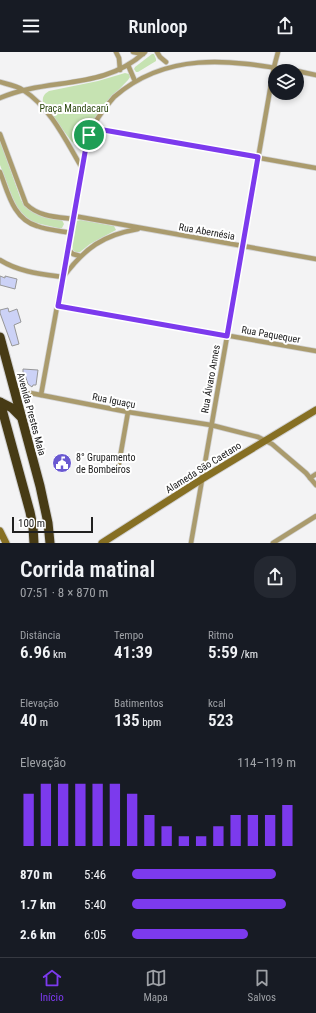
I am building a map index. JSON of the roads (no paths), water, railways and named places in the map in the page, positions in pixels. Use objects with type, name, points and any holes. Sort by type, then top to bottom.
[{"type":"highway","name":"Avenida Prestes Maia","points":[[0,337],[40,486],[47,516],[50,543]]},
{"type":"highway","points":[[0,402],[12,408],[21,417]]},
{"type":"highway","points":[[0,402],[30,512],[34,543]]},
{"type":"main road","name":"Alameda São Caetano","points":[[102,543],[202,479],[316,410]]},
{"type":"main road","points":[[0,531],[6,543]]},
{"type":"street","points":[[116,52],[119,58],[120,70]]},
{"type":"street","points":[[133,52],[144,53]]},
{"type":"street","points":[[157,52],[166,62]]},
{"type":"street","name":"Rua Álvaro Annes","points":[[275,64],[278,52]]},
{"type":"street","points":[[0,98],[22,90],[88,80],[120,70],[144,53]]},
{"type":"street","points":[[195,57],[215,58],[268,66]]},
{"type":"street","points":[[41,394],[87,141],[92,128],[106,106],[134,79],[156,66],[172,61]]},
{"type":"street","points":[[128,65],[134,79]]},
{"type":"street","points":[[304,73],[316,75]]},
{"type":"street","points":[[0,82],[22,90],[35,99],[53,120],[82,168]]},
{"type":"street","name":"Rua Álvaro Annes","points":[[191,543],[268,100]]},
{"type":"street","points":[[92,128],[316,168]]},
{"type":"street","name":"Rua Abernésia","points":[[0,134],[26,204],[38,213],[316,259]]},
{"type":"street","points":[[0,172],[13,205],[22,218],[36,226],[71,232]]},
{"type":"street","points":[[63,277],[80,256],[92,246],[106,238],[120,233],[142,229]]},
{"type":"street","points":[[68,249],[73,254],[80,256]]},
{"type":"street","points":[[0,260],[22,270],[63,277]]},
{"type":"street","name":"Rua Paquequer","points":[[58,306],[316,351]]},
{"type":"street","name":"Rua Iguaçu","points":[[14,390],[128,412],[211,425],[266,440]]},
{"type":"street","points":[[118,469],[128,412]]},
{"type":"street","points":[[266,440],[310,478],[316,486]]},
{"type":"street","points":[[310,478],[316,474]]},
{"type":"street","points":[[273,543],[316,516]]},
{"type":"place","name":"8° Grupamento de Bombeiros","points":[[62,463]]},
{"type":"park label","name":"Praça Mandacarú","points":[[74,108]]}]
